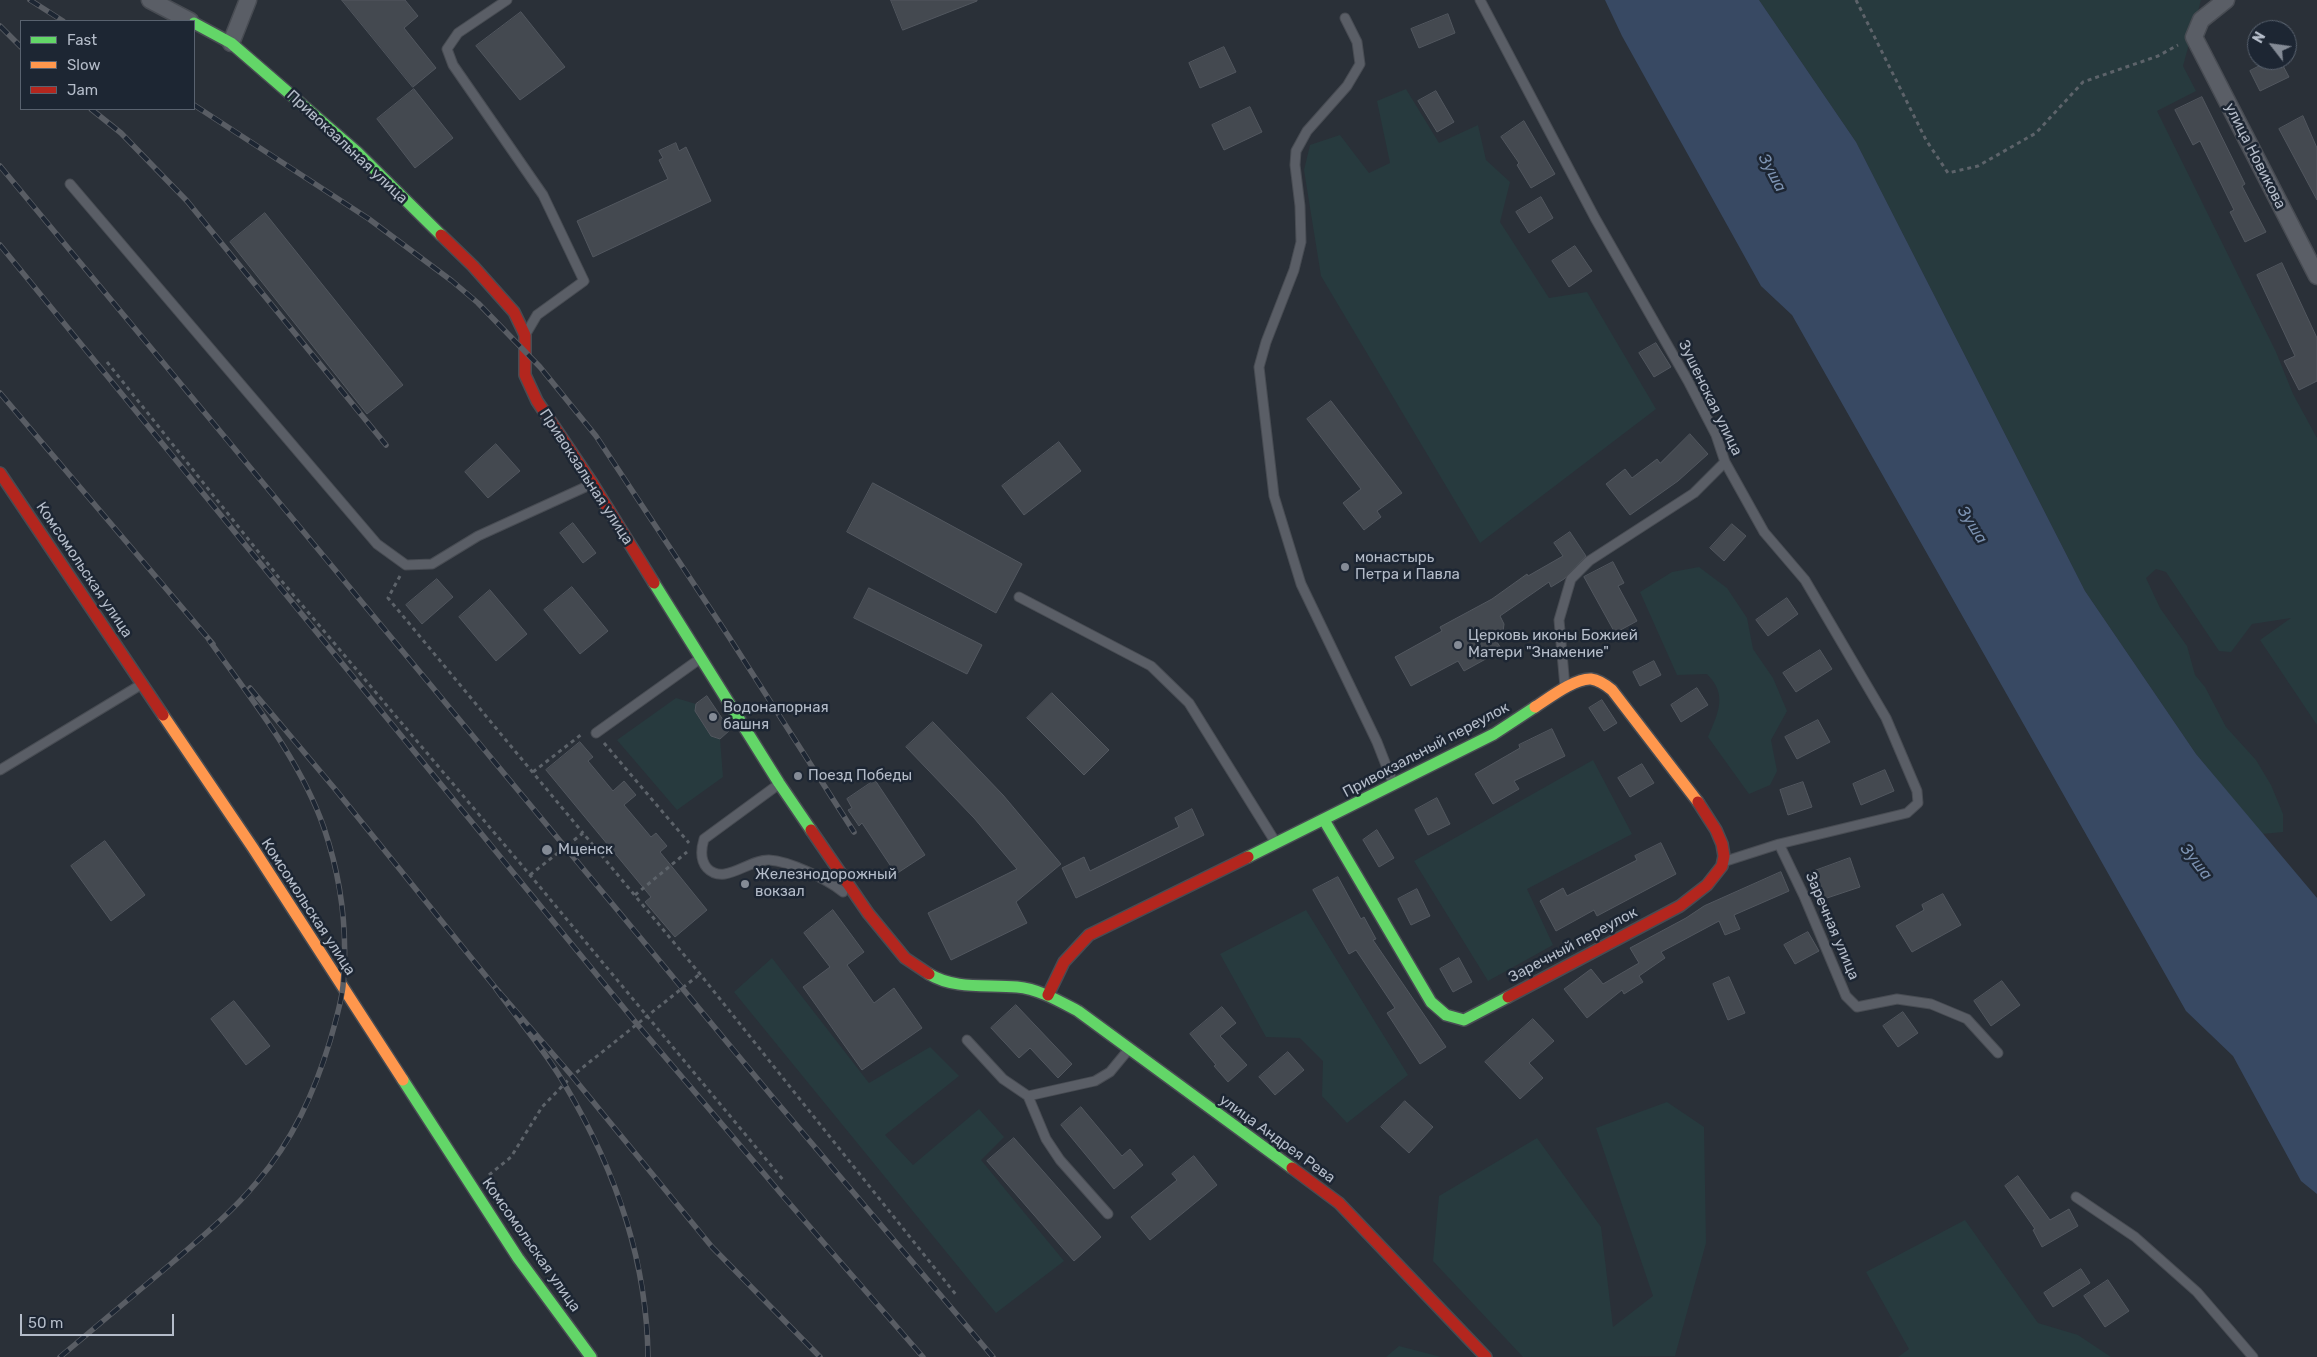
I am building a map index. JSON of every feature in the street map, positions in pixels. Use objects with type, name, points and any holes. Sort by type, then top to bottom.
[{"type":"street","points":[[150,0],[188,20]]},
{"type":"street","points":[[230,43],[248,0]]},
{"type":"street","points":[[2194,36],[2201,20],[2226,0]]},
{"type":"street","name":"Привокзальная улица","points":[[195,24],[230,43],[357,152],[466,260],[514,312],[525,335],[525,375],[536,401],[592,483],[779,784],[868,913],[904,958],[932,976],[967,986],[1018,987]]},
{"type":"street","name":"улица Новикова","points":[[2194,36],[2317,276]]},
{"type":"street","name":"Комсомольская улица","points":[[0,474],[252,848],[518,1258],[591,1357]]},
{"type":"street","points":[[1565,689],[1588,679],[1601,681],[1612,690],[1720,833],[1724,848],[1723,862]]},
{"type":"street","name":"Привокзальный переулок","points":[[1048,995],[1061,964],[1074,948],[1089,935],[1394,786],[1504,729],[1565,689]]},
{"type":"street","name":"Заречный переулок","points":[[1324,820],[1431,1002],[1446,1015],[1464,1020],[1680,906],[1710,884],[1718,874],[1723,862]]},
{"type":"street","name":"улица Андрея Рева","points":[[1018,987],[1048,995],[1078,1011],[1339,1203],[1486,1357]]},
{"type":"lane","points":[[507,0],[458,32],[447,49],[453,65],[543,195],[584,281],[537,314],[525,335]]},
{"type":"lane","name":"Зушенская улица","points":[[1480,0],[1595,218],[1688,381],[1716,435],[1725,462],[1764,532],[1804,580],[1886,718],[1917,791],[1918,803],[1907,813],[1779,844]]},
{"type":"lane","points":[[1345,18],[1357,42],[1360,64],[1346,86],[1307,131],[1296,151],[1295,165],[1300,206],[1301,242],[1294,270],[1266,342],[1259,366],[1274,496],[1301,584],[1377,742],[1394,786]]},
{"type":"lane","points":[[70,184],[377,544],[406,565],[432,564],[478,536],[592,483]]},
{"type":"lane","points":[[1565,689],[1559,620],[1570,579],[1589,561],[1694,493],[1725,462]]},
{"type":"lane","points":[[1019,597],[1151,666],[1189,703],[1276,844]]},
{"type":"lane","points":[[596,733],[701,658]]},
{"type":"lane","points":[[0,770],[142,684]]},
{"type":"lane","points":[[779,784],[704,839],[702,857],[705,866],[711,872],[728,874],[759,861],[774,860],[807,871],[834,884],[868,913]]},
{"type":"lane","points":[[1723,862],[1779,844]]},
{"type":"lane","name":"Заречная улица","points":[[1779,844],[1808,905],[1846,996],[1857,1007],[1897,999],[1931,1004],[1967,1019],[1998,1053]]},
{"type":"lane","points":[[967,1040],[981,1057],[1003,1078],[1028,1096],[1046,1139],[1060,1160],[1108,1214]]},
{"type":"lane","points":[[1028,1096],[1095,1081],[1110,1072],[1129,1049]]},
{"type":"lane","points":[[2076,1196],[2135,1237],[2197,1292],[2253,1357]]},
{"type":"path","points":[[1856,0],[1926,140],[1948,173],[1978,166],[2036,132],[2083,82],[2158,56],[2194,36]]},
{"type":"path","points":[[107,362],[280,579],[530,875],[784,1181]]},
{"type":"path","points":[[406,565],[388,598],[700,974],[957,1296]]},
{"type":"path","points":[[533,772],[580,734],[596,733],[693,847],[635,895]]},
{"type":"path","points":[[530,875],[583,833]]},
{"type":"path","points":[[473,1188],[511,1157],[542,1107],[572,1076],[700,974]]},
{"type":"green space","points":[[1759,0],[2201,0],[2183,66],[2196,91],[2157,111],[2276,352],[2293,394],[2317,438],[2317,725],[2260,640],[2291,618],[2252,624],[2231,652],[2219,651],[2166,572],[2156,569],[2146,578],[2160,608],[2187,646],[2195,675],[2205,687],[2226,727],[2256,760],[2271,785],[2283,814],[2283,832],[2262,834],[2196,754],[2085,591],[1856,142]]},
{"type":"green space","points":[[1406,89],[1439,143],[1478,125],[1486,160],[1510,182],[1500,222],[1549,298],[1587,292],[1656,409],[1480,543],[1321,276],[1304,170],[1310,145],[1340,135],[1369,173],[1390,163],[1377,101]]},
{"type":"green space","points":[[1699,567],[1727,588],[1747,618],[1753,649],[1773,678],[1787,711],[1771,740],[1777,771],[1770,785],[1749,794],[1708,737],[1718,712],[1719,697],[1717,689],[1707,674],[1677,675],[1640,592],[1672,572]]},
{"type":"green space","points":[[676,698],[696,704],[695,712],[711,736],[720,739],[723,777],[677,810],[617,740]]},
{"type":"green space","points":[[1593,760],[1632,834],[1527,889],[1553,945],[1488,981],[1414,861]]},
{"type":"green space","points":[[1306,910],[1408,1075],[1347,1123],[1322,1096],[1323,1061],[1300,1038],[1266,1037],[1220,954]]},
{"type":"green space","points":[[772,958],[869,1083],[930,1047],[959,1076],[885,1135],[913,1165],[979,1109],[1004,1137],[981,1160],[1064,1261],[996,1313],[734,992]]},
{"type":"green space","points":[[1667,1102],[1704,1127],[1706,1243],[1675,1356],[1523,1357],[1433,1261],[1439,1196],[1537,1138],[1601,1227],[1613,1327],[1653,1296],[1596,1128]]},
{"type":"green space","points":[[1965,1220],[2038,1323],[2078,1335],[2111,1357],[1898,1357],[1909,1349],[1866,1272]]},
{"type":"green space","points":[[1399,1346],[1441,1357],[1386,1357]]},
{"type":"water","name":"Зуша","points":[[1605,0],[1759,0],[1856,142],[2085,591],[2196,754],[2317,898],[2317,1194],[2301,1181],[2233,1056],[2186,1011],[1792,315],[1761,286],[1622,36]]},
{"type":"building","points":[[342,0],[405,0],[418,16],[404,28],[436,68],[413,87]]},
{"type":"building","points":[[891,0],[977,0],[977,1],[903,30]]},
{"type":"building","points":[[521,12],[565,67],[520,100],[476,46]]},
{"type":"building","points":[[1448,14],[1455,33],[1419,48],[1411,29]]},
{"type":"building","points":[[1224,47],[1236,72],[1200,88],[1189,63]]},
{"type":"building","points":[[2285,70],[2289,77],[2260,91],[2250,71]]},
{"type":"building","points":[[414,89],[453,138],[415,168],[377,119]]},
{"type":"building","points":[[1436,91],[1454,122],[1437,132],[1418,101]]},
{"type":"building","points":[[2202,97],[2245,184],[2242,186],[2266,232],[2245,242],[2230,212],[2234,210],[2200,141],[2193,145],[2175,110]]},
{"type":"building","points":[[1250,107],[1262,132],[1224,150],[1212,125]]},
{"type":"building","points":[[2303,116],[2317,148],[2317,200],[2279,129]]},
{"type":"building","points":[[1524,121],[1555,174],[1531,188],[1517,165],[1519,163],[1501,137]]},
{"type":"building","points":[[676,143],[679,151],[686,147],[711,201],[593,257],[577,221],[668,179],[659,160],[663,158],[659,151]]},
{"type":"building","points":[[1541,197],[1553,218],[1529,233],[1516,212]]},
{"type":"building","points":[[265,213],[403,385],[367,414],[230,242]]},
{"type":"building","points":[[1575,246],[1592,271],[1569,287],[1552,261]]},
{"type":"building","points":[[2282,263],[2317,338],[2317,381],[2299,390],[2284,361],[2295,356],[2257,275]]},
{"type":"building","points":[[1656,343],[1671,367],[1654,377],[1639,353]]},
{"type":"building","points":[[1331,401],[1402,493],[1377,511],[1381,517],[1364,530],[1343,503],[1361,489],[1307,419]]},
{"type":"building","points":[[1690,434],[1708,454],[1678,481],[1630,515],[1606,484],[1625,469],[1632,478],[1657,459],[1660,463]]},
{"type":"building","points":[[1059,442],[1081,471],[1024,515],[1002,486]]},
{"type":"building","points":[[496,444],[520,471],[488,498],[465,472]]},
{"type":"building","points":[[873,483],[1022,564],[996,613],[847,532]]},
{"type":"building","points":[[573,523],[596,553],[583,563],[560,533]]},
{"type":"building","points":[[1732,524],[1746,536],[1724,561],[1710,548]]},
{"type":"building","name":"Церковь иконы Божией Матери \"Знамение\"","points":[[1570,532],[1586,556],[1564,579],[1551,587],[1549,582],[1500,616],[1504,624],[1503,632],[1497,642],[1502,650],[1464,671],[1458,661],[1411,686],[1395,657],[1442,631],[1440,627],[1492,599],[1527,574],[1528,576],[1563,556],[1554,543]]},
{"type":"building","points":[[1613,562],[1624,583],[1618,586],[1637,621],[1615,633],[1584,577]]},
{"type":"building","points":[[437,579],[453,597],[422,624],[406,605]]},
{"type":"building","points":[[572,587],[608,631],[580,654],[544,610]]},
{"type":"building","points":[[869,588],[982,645],[967,674],[854,618]]},
{"type":"building","points":[[490,590],[527,634],[496,661],[459,617]]},
{"type":"building","points":[[1787,598],[1798,614],[1768,636],[1756,620]]},
{"type":"building","points":[[1820,650],[1832,669],[1796,692],[1783,673]]},
{"type":"building","points":[[1654,661],[1661,675],[1640,686],[1633,672]]},
{"type":"building","points":[[1697,688],[1708,705],[1681,722],[1671,705]]},
{"type":"building","points":[[1052,693],[1109,750],[1084,775],[1027,718]]},
{"type":"building","name":"Водонапорная башня","points":[[707,696],[730,730],[720,739],[711,736],[695,711],[696,704]]},
{"type":"building","points":[[1602,700],[1617,723],[1604,731],[1589,708]]},
{"type":"building","points":[[1818,720],[1830,742],[1797,759],[1785,737]]},
{"type":"building","points":[[933,722],[1003,795],[1061,864],[1016,902],[1027,923],[951,960],[928,913],[1017,869],[974,818],[906,747]]},
{"type":"building","points":[[1552,729],[1565,756],[1514,781],[1519,789],[1493,804],[1475,774],[1520,748],[1519,745]]},
{"type":"building","name":"Мценск","points":[[580,742],[593,757],[588,761],[613,791],[624,781],[636,795],[624,805],[651,837],[656,833],[667,846],[660,852],[707,910],[675,937],[645,902],[651,897],[546,770]]},
{"type":"building","points":[[1642,764],[1654,783],[1630,797],[1618,778]]},
{"type":"building","points":[[1885,770],[1894,791],[1861,805],[1853,784]]},
{"type":"building","points":[[875,780],[925,855],[896,874],[862,823],[859,826],[848,810],[852,808],[847,799]]},
{"type":"building","points":[[1803,782],[1812,807],[1788,815],[1780,790]]},
{"type":"building","points":[[1437,798],[1450,824],[1428,835],[1415,810]]},
{"type":"building","points":[[1192,809],[1204,835],[1076,898],[1062,868],[1084,857],[1090,871],[1179,827],[1175,818]]},
{"type":"building","points":[[1377,830],[1394,858],[1379,867],[1363,840]]},
{"type":"building","points":[[105,841],[145,895],[111,921],[71,866]]},
{"type":"building","points":[[1661,843],[1676,874],[1597,916],[1594,910],[1556,931],[1540,901],[1563,888],[1567,896],[1637,860],[1635,856]]},
{"type":"building","points":[[1850,858],[1860,887],[1818,901],[1809,873]]},
{"type":"building","points":[[1781,872],[1789,891],[1734,915],[1740,929],[1725,935],[1719,921],[1661,952],[1665,958],[1639,976],[1643,982],[1624,994],[1622,990],[1587,1018],[1564,989],[1591,969],[1603,984],[1639,963],[1630,948],[1686,918],[1704,906]]},
{"type":"building","points":[[1338,877],[1361,919],[1364,917],[1376,939],[1373,940],[1446,1047],[1420,1064],[1387,1013],[1395,1008],[1356,950],[1349,954],[1313,890]]},
{"type":"building","points":[[1417,889],[1430,916],[1411,925],[1398,899]]},
{"type":"building","points":[[1943,894],[1961,925],[1912,952],[1896,926],[1924,910],[1922,905]]},
{"type":"building","points":[[833,910],[864,952],[847,965],[874,1003],[894,988],[922,1028],[862,1070],[803,987],[830,967],[804,933]]},
{"type":"building","points":[[1808,932],[1819,951],[1795,964],[1784,945]]},
{"type":"building","points":[[1459,958],[1472,982],[1453,992],[1440,969]]},
{"type":"building","points":[[1729,977],[1745,1013],[1728,1020],[1713,984]]},
{"type":"building","points":[[2002,981],[2020,1005],[1991,1026],[1974,1001]]},
{"type":"building","points":[[234,1001],[270,1046],[246,1065],[211,1019]]},
{"type":"building","points":[[1016,1005],[1072,1064],[1058,1078],[1030,1048],[1019,1058],[991,1028]]},
{"type":"building","points":[[1222,1007],[1236,1023],[1220,1036],[1247,1065],[1228,1082],[1190,1034]]},
{"type":"building","points":[[1903,1012],[1918,1033],[1898,1047],[1883,1026]]},
{"type":"building","points":[[1533,1019],[1554,1041],[1529,1063],[1543,1078],[1520,1099],[1485,1062]]},
{"type":"building","points":[[1288,1052],[1304,1070],[1275,1095],[1259,1077]]},
{"type":"building","points":[[1405,1101],[1433,1127],[1409,1153],[1381,1127]]},
{"type":"building","points":[[1081,1107],[1122,1156],[1130,1149],[1143,1165],[1114,1189],[1061,1125]]},
{"type":"building","points":[[1014,1138],[1101,1237],[1074,1261],[987,1161]]},
{"type":"building","points":[[1194,1156],[1217,1185],[1150,1240],[1131,1217],[1177,1180],[1172,1174]]},
{"type":"building","points":[[2018,1176],[2050,1220],[2069,1209],[2078,1226],[2042,1247],[2033,1230],[2035,1229],[2005,1186]]},
{"type":"building","points":[[2081,1269],[2090,1283],[2053,1307],[2044,1293]]},
{"type":"building","points":[[2108,1280],[2129,1311],[2105,1327],[2084,1296]]},
{"type":"railway","points":[[30,0],[61,20]]},
{"type":"railway","points":[[0,26],[20,46]]},
{"type":"railway","points":[[195,106],[369,219],[452,281],[478,303],[540,367],[596,436],[729,637],[854,832]]},
{"type":"railway","points":[[92,110],[121,133],[187,201],[386,445]]},
{"type":"railway","points":[[0,166],[775,1100],[993,1357]]},
{"type":"railway","points":[[0,245],[637,1024],[923,1357]]},
{"type":"railway","points":[[0,393],[213,644]]},
{"type":"railway","points":[[60,1357],[216,1224],[237,1204],[270,1166],[292,1133],[317,1079],[341,1000],[345,946],[344,926],[335,866],[324,828],[302,778],[288,754],[258,707],[209,640]]},
{"type":"railway","points":[[250,688],[335,789],[494,986]]},
{"type":"railway","points":[[648,1357],[642,1285],[625,1215],[613,1182],[583,1117],[557,1072],[494,986],[572,1076],[712,1247],[820,1357]]},
{"type":"traffic: fast","points":[[195,24],[231,43],[357,152],[441,235]]},
{"type":"traffic: fast","points":[[654,583],[779,783],[811,830]]},
{"type":"traffic: fast","points":[[1248,857],[1494,734],[1535,707]]},
{"type":"traffic: fast","points":[[1324,820],[1431,1002],[1446,1015],[1464,1020],[1508,997]]},
{"type":"traffic: fast","points":[[929,974],[939,979],[961,984],[1025,988],[1049,996],[1078,1011],[1292,1168]]},
{"type":"traffic: fast","points":[[403,1080],[518,1258],[591,1357]]},
{"type":"traffic: slow","points":[[1535,707],[1562,689],[1577,682],[1591,679],[1597,680],[1612,690],[1698,802]]},
{"type":"traffic: slow","points":[[163,715],[253,848],[403,1080]]},
{"type":"traffic: jam","points":[[441,235],[473,266],[514,312],[525,335],[525,375],[537,401],[592,483],[654,583]]},
{"type":"traffic: jam","points":[[0,473],[163,715]]},
{"type":"traffic: jam","points":[[1508,997],[1680,906],[1707,885],[1722,866],[1724,856],[1722,844],[1716,830],[1698,802]]},
{"type":"traffic: jam","points":[[811,830],[868,913],[905,958],[929,974]]},
{"type":"traffic: jam","points":[[1048,995],[1064,962],[1089,935],[1248,857]]},
{"type":"traffic: jam","points":[[1292,1168],[1339,1203],[1486,1357]]},
{"type":"place","name":"монастырь Петра и Павла","points":[[1345,567]]},
{"type":"place","name":"Церковь иконы Божией Матери \"Знамение\"","points":[[1458,645]]},
{"type":"place","name":"Водонапорная башня","points":[[713,717]]},
{"type":"place","name":"Поезд Победы","points":[[798,776]]},
{"type":"place","name":"Мценск","points":[[547,850]]},
{"type":"place","name":"Железнодорожный вокзал","points":[[745,884]]}]
